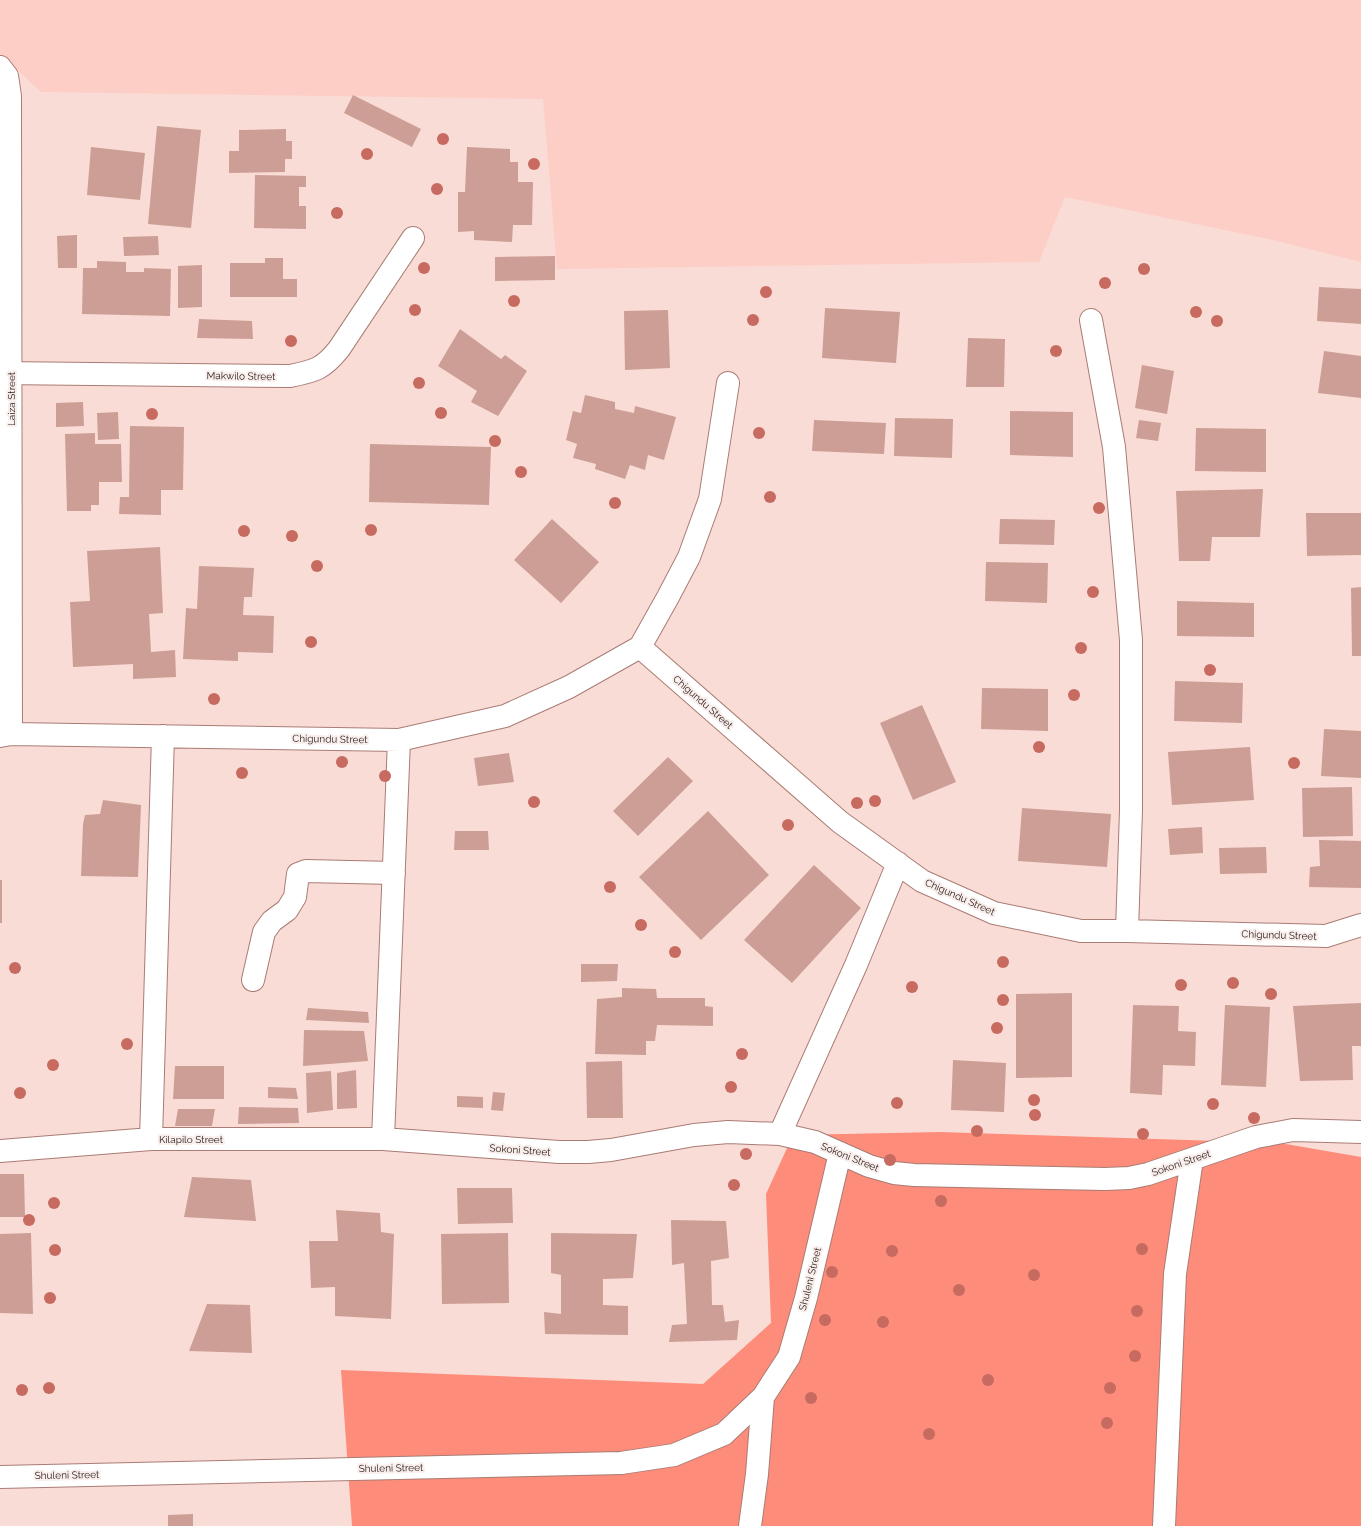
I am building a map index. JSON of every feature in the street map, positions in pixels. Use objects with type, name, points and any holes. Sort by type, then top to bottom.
[{"type":"street","name":"Laiza Street","points":[[0,67],[7,76],[10,96],[5,373],[6,735]]},
{"type":"street","name":"Makwilo Street","points":[[5,373],[290,376],[314,372],[328,363],[339,349],[413,238]]},
{"type":"street","points":[[1091,320],[1114,447],[1131,640],[1131,810],[1127,931]]},
{"type":"street","points":[[640,647],[689,557],[710,499],[728,383]]},
{"type":"street","name":"Chigundu Street","points":[[6,735],[399,740],[505,716],[569,687],[640,647],[840,822],[922,880],[994,914],[1081,931],[1326,936],[1361,925]]},
{"type":"street","points":[[151,1140],[164,736]]},
{"type":"street","points":[[383,1139],[399,740]]},
{"type":"street","points":[[780,1134],[856,965],[898,863]]},
{"type":"street","points":[[253,980],[264,932],[272,921],[287,910],[295,896],[298,874],[306,871],[394,873]]},
{"type":"street","name":"Sokoni Street","points":[[383,1139],[559,1152],[588,1152],[728,1132],[780,1134],[815,1142],[869,1166],[894,1173],[914,1175],[1105,1179],[1129,1178],[1148,1174],[1256,1137],[1293,1130],[1361,1132]]},
{"type":"street","name":"Kilapilo Street","points":[[0,1151],[151,1140],[383,1139]]},
{"type":"street","name":"Shuleni Street","points":[[0,1477],[621,1464],[674,1455],[724,1434],[763,1397],[789,1357],[806,1298],[840,1153]]},
{"type":"street","points":[[1164,1526],[1174,1274],[1192,1159]]},
{"type":"street","name":"Shuleni Street","points":[[750,1526],[757,1474],[763,1397]]},
{"type":"shaded area","points":[[0,0],[1361,0],[1361,262],[1273,240],[1065,197],[1039,262],[557,269],[543,99],[41,92],[0,54]]},
{"type":"shaded area","points":[[940,1132],[1280,1143],[1361,1157],[1361,1526],[352,1526],[341,1370],[703,1384],[771,1323],[766,1194],[793,1135]]},
{"type":"building","points":[[353,95],[421,129],[412,147],[344,113]]},
{"type":"building","points":[[157,126],[201,130],[191,228],[148,224]]},
{"type":"building","points":[[286,129],[286,141],[292,141],[292,159],[285,159],[285,172],[229,173],[229,151],[239,151],[239,130]]},
{"type":"building","points":[[91,147],[145,153],[140,200],[87,195]]},
{"type":"building","points":[[467,147],[510,149],[510,162],[518,162],[518,182],[533,182],[532,225],[513,225],[512,242],[474,240],[474,231],[458,232],[458,192],[465,192]]},
{"type":"building","points":[[255,175],[306,176],[306,187],[299,187],[299,206],[306,206],[306,229],[254,228]]},
{"type":"building","points":[[77,235],[77,268],[58,268],[57,236]]},
{"type":"building","points":[[158,236],[159,255],[124,256],[123,237]]},
{"type":"building","points":[[555,256],[555,280],[495,281],[495,257]]},
{"type":"building","points":[[265,258],[283,258],[283,279],[297,279],[297,297],[230,297],[230,263],[265,263]]},
{"type":"building","points":[[97,261],[126,262],[126,272],[144,272],[144,268],[171,269],[170,316],[82,314],[83,268],[97,268]]},
{"type":"building","points":[[202,265],[202,307],[178,308],[178,266]]},
{"type":"building","points":[[1319,287],[1361,289],[1361,324],[1317,321]]},
{"type":"building","points":[[825,308],[900,312],[896,363],[822,358]]},
{"type":"building","points":[[668,310],[670,368],[625,370],[624,311]]},
{"type":"building","points":[[199,319],[252,321],[253,339],[197,338]]},
{"type":"building","points":[[460,329],[501,359],[505,355],[527,371],[498,416],[471,402],[477,391],[438,366]]},
{"type":"building","points":[[968,338],[1005,339],[1004,387],[966,387]]},
{"type":"building","points":[[1324,351],[1361,356],[1361,398],[1318,393]]},
{"type":"building","points":[[1142,365],[1174,371],[1167,414],[1135,408]]},
{"type":"building","points":[[585,395],[615,402],[615,409],[634,413],[635,406],[676,417],[664,460],[648,455],[645,470],[630,465],[625,479],[595,469],[596,464],[573,458],[577,444],[566,440],[573,411],[581,413]]},
{"type":"building","points":[[83,402],[84,426],[56,427],[56,403]]},
{"type":"building","points":[[1010,411],[1073,412],[1073,457],[1010,455]]},
{"type":"building","points":[[118,412],[119,439],[98,440],[97,413]]},
{"type":"building","points":[[895,418],[953,419],[952,458],[894,456]]},
{"type":"building","points":[[814,420],[886,423],[884,454],[812,451]]},
{"type":"building","points":[[1139,420],[1161,423],[1158,441],[1136,438]]},
{"type":"building","points":[[130,426],[184,427],[183,490],[161,490],[161,515],[119,514],[120,497],[129,497]]},
{"type":"building","points":[[1196,428],[1266,429],[1266,472],[1195,471]]},
{"type":"building","points":[[95,433],[95,444],[121,444],[122,482],[99,482],[99,505],[91,505],[91,511],[67,511],[65,434]]},
{"type":"building","points":[[370,444],[491,447],[489,505],[369,502]]},
{"type":"building","points":[[1263,489],[1260,537],[1212,537],[1210,561],[1179,561],[1176,491]]},
{"type":"building","points":[[1306,513],[1361,513],[1361,555],[1307,556]]},
{"type":"building","points":[[552,519],[599,562],[561,603],[514,560]]},
{"type":"building","points":[[1000,519],[1055,520],[1054,545],[999,544]]},
{"type":"building","points":[[160,547],[163,613],[149,614],[151,652],[175,650],[176,677],[133,679],[133,664],[73,667],[70,602],[90,601],[87,551]]},
{"type":"building","points":[[986,562],[1048,563],[1047,603],[985,601]]},
{"type":"building","points":[[199,566],[254,568],[252,597],[244,597],[243,615],[274,616],[273,653],[238,652],[238,661],[183,659],[186,608],[197,609]]},
{"type":"building","points":[[1361,587],[1361,656],[1352,656],[1351,588]]},
{"type":"building","points":[[1177,601],[1254,603],[1254,637],[1177,636]]},
{"type":"building","points":[[1175,681],[1243,683],[1242,723],[1174,721]]},
{"type":"building","points":[[982,688],[1048,689],[1048,731],[981,729]]},
{"type":"building","points":[[922,705],[956,782],[913,800],[880,723]]},
{"type":"building","points":[[1324,729],[1361,731],[1361,778],[1321,776]]},
{"type":"building","points":[[1250,747],[1254,800],[1172,805],[1168,752]]},
{"type":"building","points":[[509,753],[514,782],[478,786],[474,758]]},
{"type":"building","points":[[668,757],[693,781],[638,836],[613,811]]},
{"type":"building","points":[[1352,787],[1353,836],[1303,837],[1302,788]]},
{"type":"building","points":[[103,800],[141,805],[138,877],[81,876],[83,824],[85,815],[100,814]]},
{"type":"building","points":[[1022,808],[1111,814],[1107,867],[1018,861]]},
{"type":"building","points":[[708,811],[769,875],[701,940],[639,877]]},
{"type":"building","points":[[1202,827],[1203,853],[1170,855],[1168,829]]},
{"type":"building","points":[[455,831],[488,831],[489,850],[454,850]]},
{"type":"building","points":[[1319,840],[1361,841],[1361,888],[1309,887],[1310,867],[1320,866]]},
{"type":"building","points":[[1266,847],[1267,873],[1220,874],[1219,848]]},
{"type":"building","points":[[814,865],[861,908],[792,983],[744,940]]},
{"type":"building","points":[[0,880],[2,880],[2,923],[0,923]]},
{"type":"building","points":[[581,964],[618,964],[617,981],[581,982]]},
{"type":"building","points":[[622,988],[656,989],[657,998],[705,998],[705,1006],[713,1007],[713,1026],[657,1025],[655,1041],[646,1041],[646,1055],[595,1054],[597,999],[622,997]]},
{"type":"building","points":[[1072,993],[1072,1077],[1016,1078],[1016,994]]},
{"type":"building","points":[[1361,1003],[1361,1046],[1352,1046],[1353,1080],[1300,1081],[1293,1006]]},
{"type":"building","points":[[1133,1005],[1179,1006],[1178,1031],[1196,1032],[1195,1066],[1163,1065],[1162,1095],[1130,1093]]},
{"type":"building","points":[[1225,1005],[1270,1007],[1266,1087],[1221,1085]]},
{"type":"building","points":[[308,1008],[368,1012],[369,1023],[306,1020]]},
{"type":"building","points":[[304,1030],[364,1031],[368,1061],[303,1066]]},
{"type":"building","points":[[953,1060],[1006,1063],[1004,1112],[951,1110]]},
{"type":"building","points":[[622,1061],[623,1118],[587,1118],[586,1062]]},
{"type":"building","points":[[175,1066],[224,1066],[224,1099],[173,1099]]},
{"type":"building","points":[[356,1070],[357,1108],[337,1109],[337,1073]]},
{"type":"building","points":[[331,1071],[333,1110],[307,1113],[306,1073]]},
{"type":"building","points":[[268,1087],[296,1088],[298,1099],[268,1098]]},
{"type":"building","points":[[493,1092],[505,1093],[503,1111],[491,1110]]},
{"type":"building","points":[[457,1096],[483,1097],[483,1108],[457,1107]]},
{"type":"building","points":[[239,1107],[298,1108],[299,1123],[238,1124]]},
{"type":"building","points":[[178,1109],[215,1109],[212,1126],[175,1126]]},
{"type":"building","points":[[0,1174],[24,1174],[25,1217],[0,1217]]},
{"type":"building","points":[[192,1177],[251,1180],[256,1221],[184,1217]]},
{"type":"building","points":[[457,1188],[512,1188],[513,1223],[458,1224]]},
{"type":"building","points":[[336,1210],[380,1213],[381,1232],[394,1234],[391,1319],[335,1316],[335,1287],[311,1288],[309,1241],[338,1241]]},
{"type":"building","points":[[671,1220],[726,1221],[729,1258],[711,1261],[712,1305],[723,1305],[725,1322],[739,1320],[737,1340],[669,1342],[672,1325],[687,1324],[684,1263],[672,1265]]},
{"type":"building","points":[[31,1233],[33,1314],[0,1313],[0,1234]]},
{"type":"building","points":[[508,1233],[509,1303],[442,1304],[441,1234]]},
{"type":"building","points":[[551,1233],[637,1234],[633,1278],[603,1279],[603,1305],[628,1306],[628,1335],[545,1334],[544,1312],[561,1314],[561,1275],[551,1273]]},
{"type":"building","points":[[207,1304],[250,1305],[252,1353],[189,1351]]},
{"type":"building","points":[[193,1514],[193,1526],[168,1526],[168,1515]]}]
